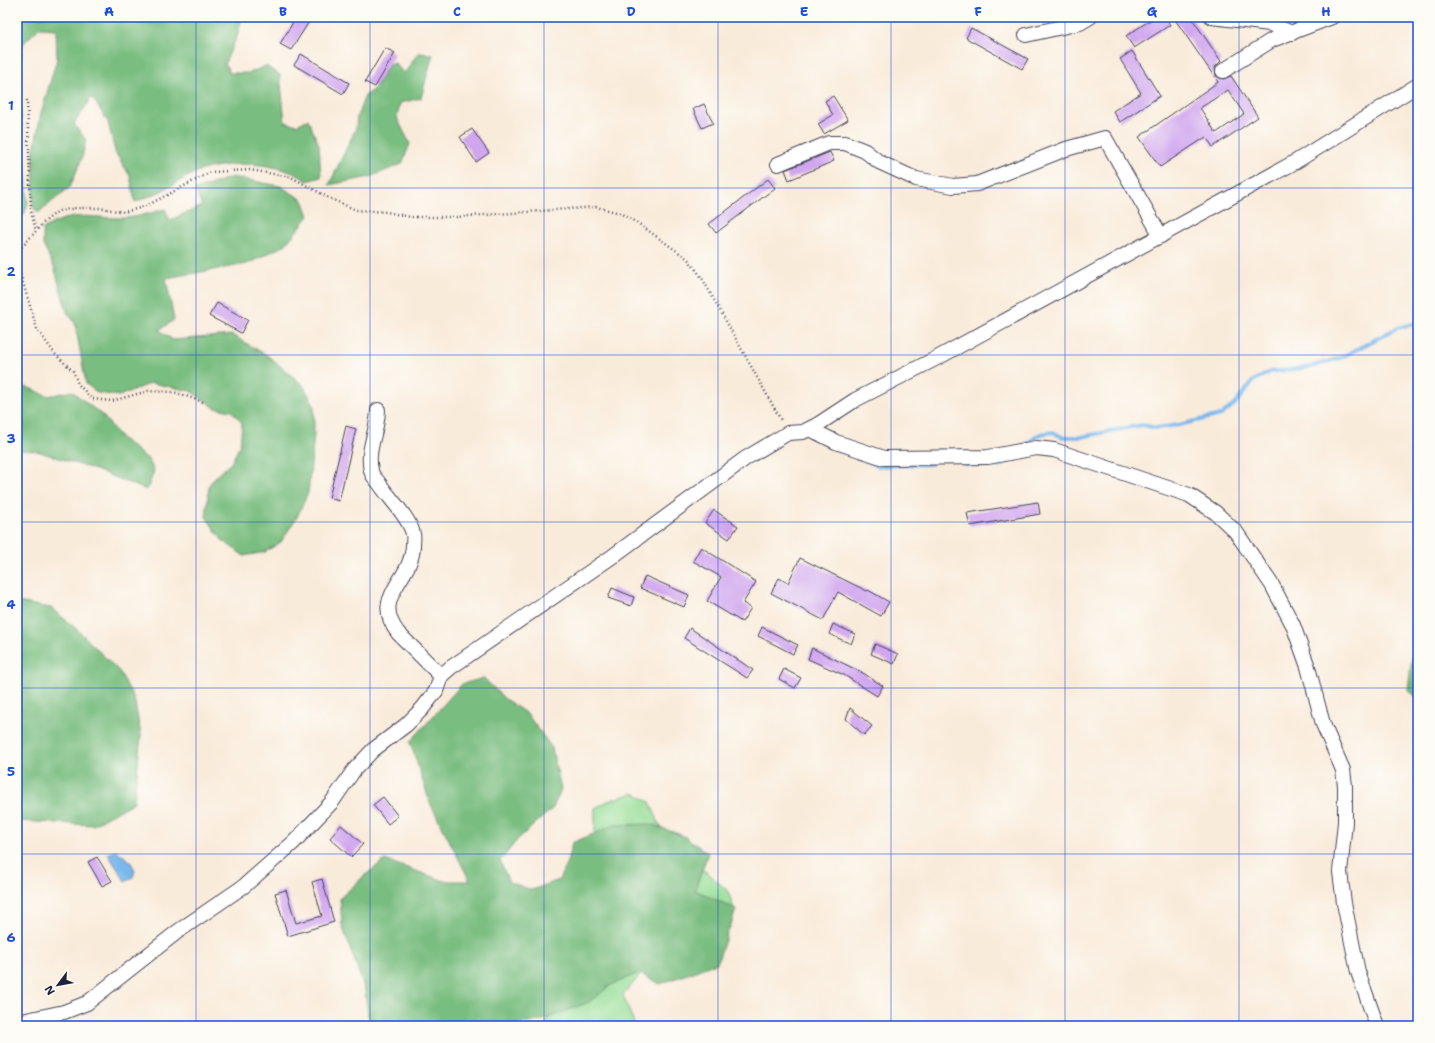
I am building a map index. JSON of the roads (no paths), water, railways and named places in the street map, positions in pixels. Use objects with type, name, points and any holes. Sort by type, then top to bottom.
[{"type":"street","points":[[1026,35],[1073,25],[1090,17]]},
{"type":"street","points":[[1212,17],[1270,24],[1292,33]]},
{"type":"street","points":[[1223,71],[1272,40],[1332,17]]},
{"type":"street","points":[[17,1022],[64,1012],[87,1003],[177,932],[249,882],[293,842],[332,802],[354,770],[373,750],[406,725],[422,709],[436,691],[441,676],[450,668],[613,556],[746,458],[788,433],[803,432],[810,429],[855,400],[1161,236],[1294,162],[1418,86]]},
{"type":"street","points":[[778,164],[829,143],[845,143],[865,151],[879,162],[916,179],[953,186],[977,184],[1066,149],[1104,138],[1161,236]]},
{"type":"street","points":[[378,410],[378,422],[370,454],[371,472],[404,516],[413,533],[413,550],[407,565],[392,592],[388,604],[388,613],[392,625],[398,633],[441,676]]},
{"type":"street","points":[[810,429],[836,442],[884,458],[988,457],[1036,448],[1054,450],[1189,496],[1216,513],[1236,532],[1272,585],[1293,625],[1308,667],[1323,724],[1343,770],[1346,786],[1345,822],[1340,872],[1344,903],[1358,972],[1377,1026]]},
{"type":"water","points":[[117,851],[130,861],[135,870],[133,877],[125,881],[108,854]]},
{"type":"waterway","points":[[1024,446],[1040,434],[1053,432],[1062,437],[1081,437],[1142,425],[1157,428],[1179,425],[1221,415],[1235,404],[1253,381],[1270,372],[1311,367],[1342,357],[1397,328],[1418,323]]},
{"type":"waterway","points":[[838,450],[879,466],[931,464]]},
{"type":"waterway","points":[[965,464],[999,466],[1014,457]]}]
